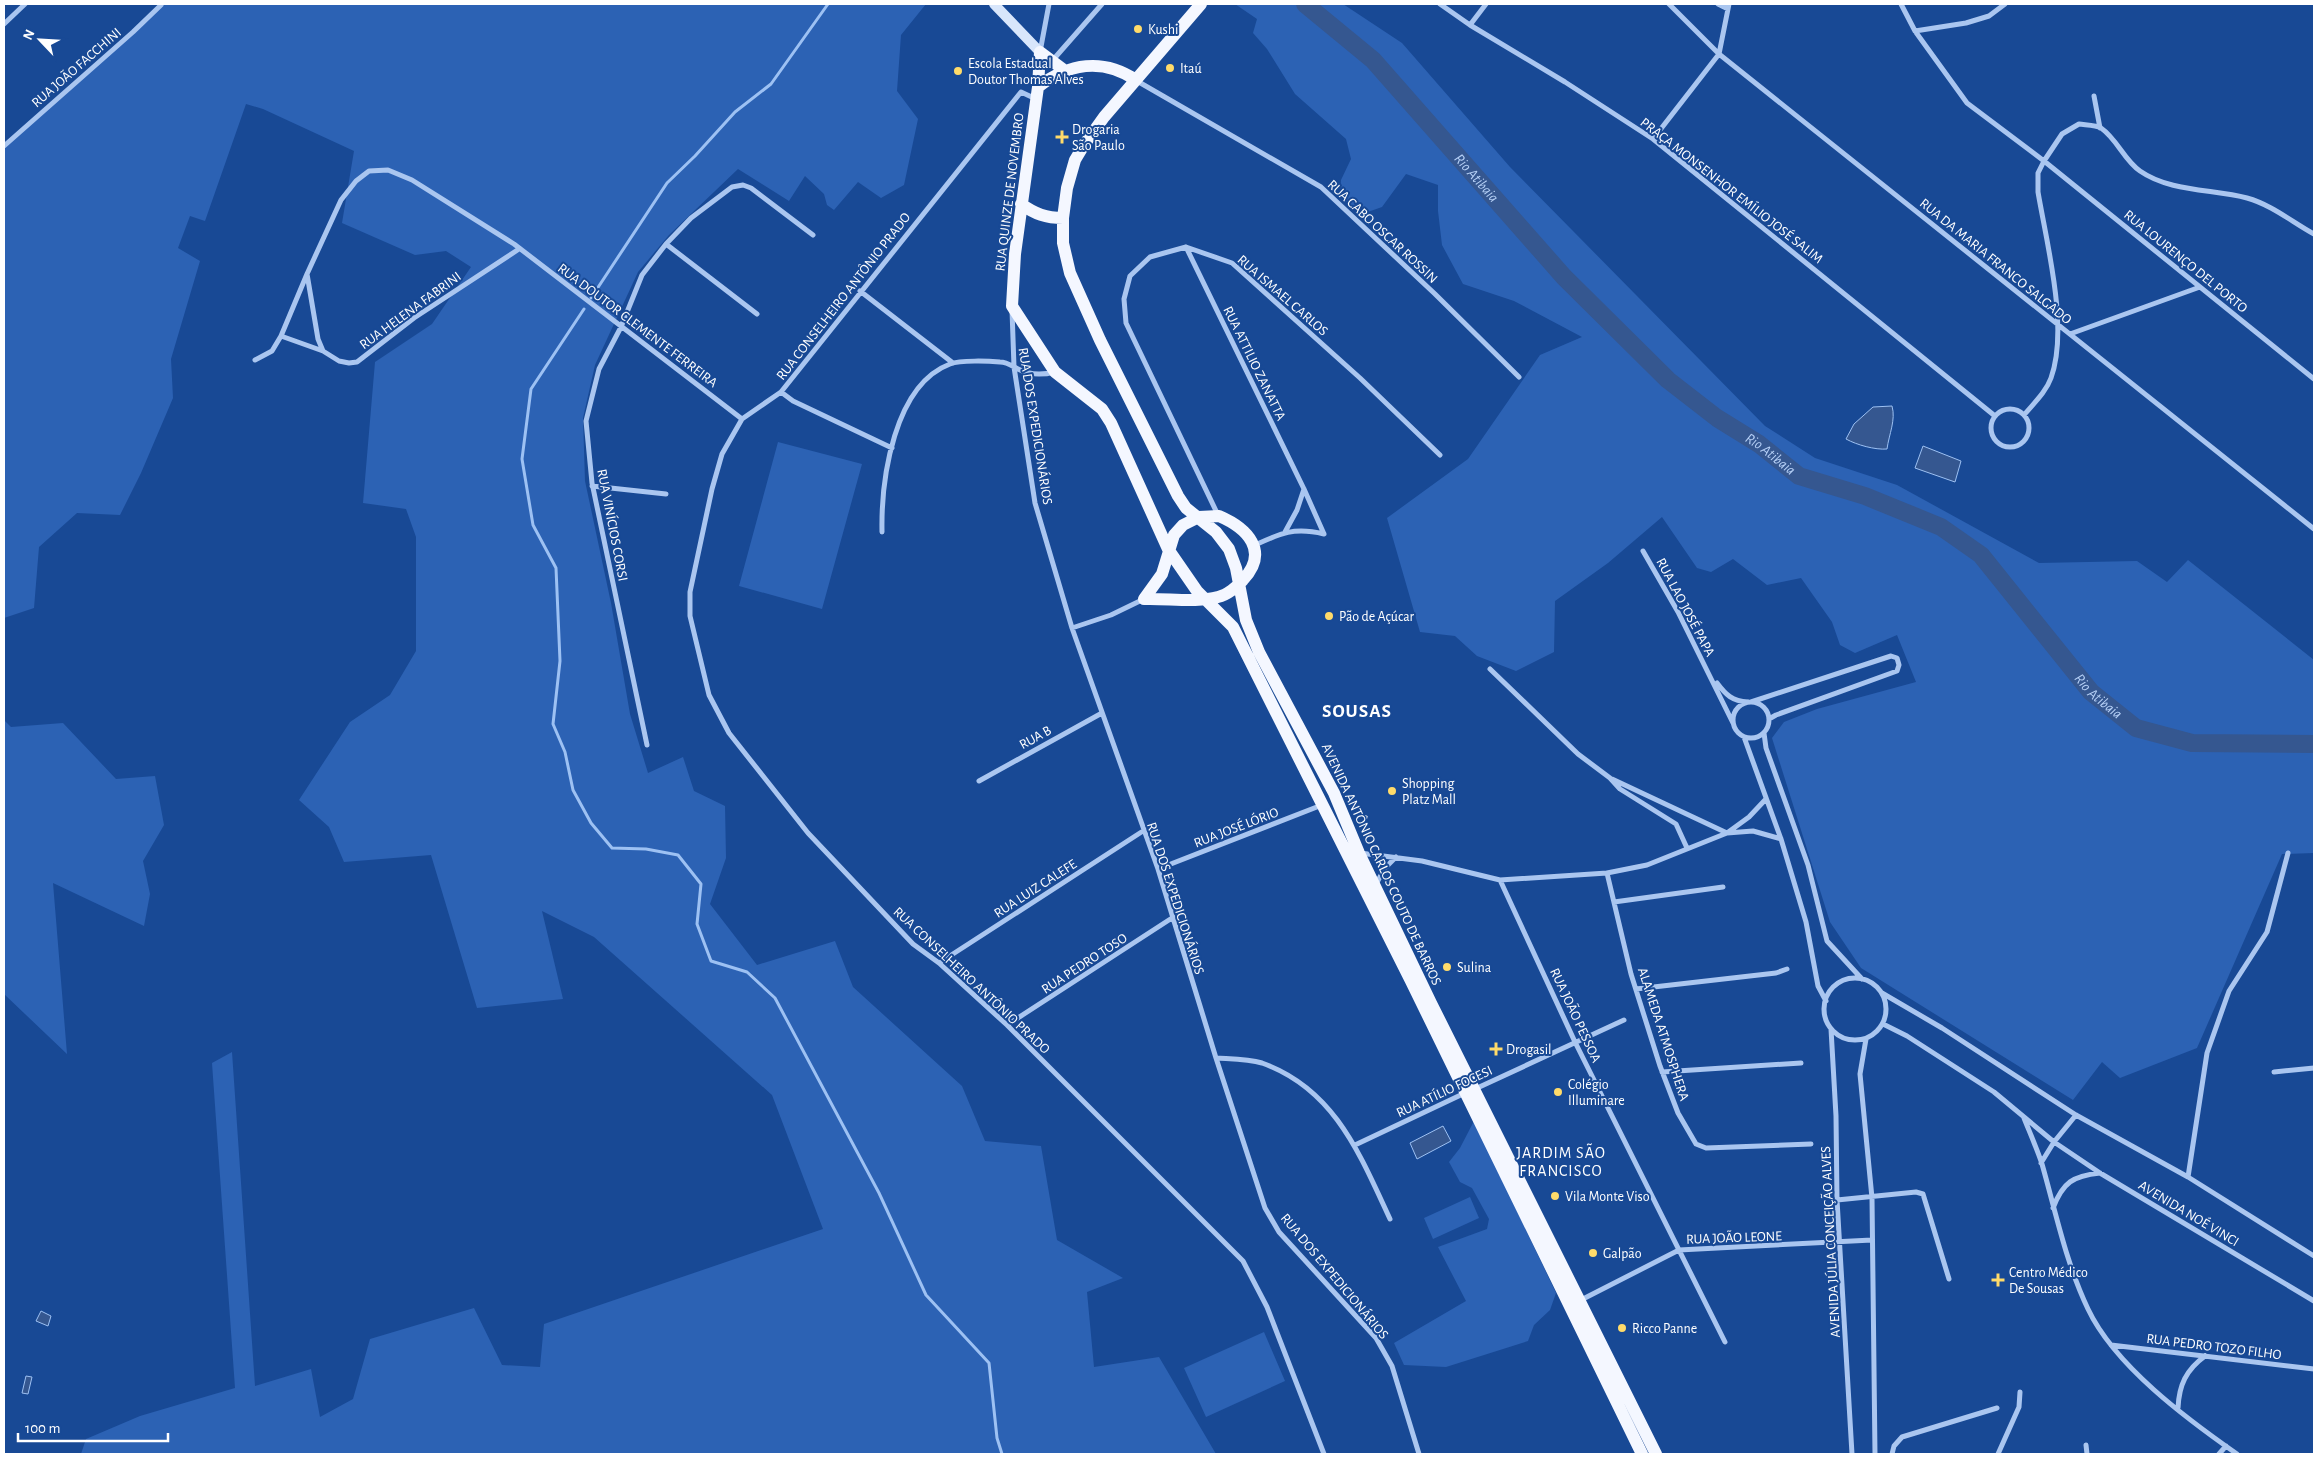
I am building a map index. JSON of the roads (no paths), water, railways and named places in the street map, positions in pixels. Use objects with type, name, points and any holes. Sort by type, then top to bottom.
[{"type":"main road","points":[[994,4],[1040,52],[1064,70]]},
{"type":"main road","name":"AVENIDA ANTÔNIO CARLOS COUTO DE BARROS","points":[[1201,4],[1104,117],[1076,160],[1067,188],[1063,218],[1063,243],[1070,273],[1100,340],[1178,496],[1186,508],[1216,532],[1229,549],[1236,568],[1246,620],[1259,652],[1334,793],[1359,853],[1469,1091],[1642,1454]]},
{"type":"main road","name":"RUA QUINZE DE NOVEMBRO","points":[[1012,306],[1015,254],[1037,93],[1040,52]]},
{"type":"main road","points":[[1037,93],[1064,70],[1110,67],[1123,71],[1136,80]]},
{"type":"main road","points":[[1021,204],[1035,213],[1050,218],[1063,218]]},
{"type":"main road","points":[[1012,306],[1055,372]]},
{"type":"main road","name":"AVENIDA ANTÔNIO CARLOS COUTO DE BARROS","points":[[1055,372],[1102,409],[1111,423],[1168,549],[1188,581],[1233,627],[1411,981],[1656,1454]]},
{"type":"main road","points":[[1218,516],[1238,525],[1246,532],[1254,546],[1254,558],[1249,573],[1238,585],[1220,597],[1207,600],[1144,599],[1162,574],[1174,534],[1183,525],[1199,517],[1218,516]]},
{"type":"street","points":[[4,24],[25,4]]},
{"type":"street","name":"RUA QUINZE DE NOVEMBRO","points":[[1040,52],[1049,4]]},
{"type":"street","points":[[1052,61],[1102,4]]},
{"type":"street","name":"PRAÇA MONSENHOR EMÍLIO JOSÉ SALIM","points":[[1440,4],[1470,25],[1565,82],[1653,139],[1996,416]]},
{"type":"street","points":[[1470,25],[1486,4]]},
{"type":"street","name":"RUA DA MARIA FRANCO SALGADO","points":[[1669,4],[1719,54],[2314,529]]},
{"type":"street","points":[[1653,139],[1719,54],[1729,6],[1718,4]]},
{"type":"street","name":"RUA LOURENÇO DEL PORTO","points":[[1901,4],[1915,31],[1967,103],[2044,161],[2314,379]]},
{"type":"street","points":[[1915,31],[1966,23],[1989,16],[2005,4]]},
{"type":"street","name":"RUA JOÃO FACCHINI","points":[[4,146],[161,5]]},
{"type":"street","name":"RUA CABO OSCAR ROSSIN","points":[[1136,80],[1321,187],[1519,377]]},
{"type":"street","name":"RUA CONSELHEIRO ANTÔNIO PRADO","points":[[1037,93],[1021,92],[781,392],[742,419],[722,454],[712,489],[690,592],[690,616],[709,695],[732,739],[808,833],[913,944],[939,963],[1007,1025],[1243,1261],[1267,1307],[1324,1454]]},
{"type":"street","points":[[2094,96],[2100,128]]},
{"type":"street","points":[[2024,415],[2044,392],[2051,379],[2060,327],[2038,192],[2038,173],[2062,134],[2079,124],[2100,128],[2114,142],[2126,159],[2140,172],[2168,183],[2247,198],[2274,209],[2314,234]]},
{"type":"street","points":[[255,360],[272,351],[281,336],[341,200],[356,180],[369,171],[388,170],[412,180],[519,249]]},
{"type":"street","name":"RUA VINÍCIOS CORSI","points":[[647,745],[592,486],[586,421],[599,369],[621,327],[642,275],[666,244],[691,218],[732,187],[743,185],[751,188],[813,235]]},
{"type":"street","points":[[666,244],[758,314]]},
{"type":"street","points":[[1186,247],[1150,257],[1130,276],[1124,299],[1126,323],[1218,516]]},
{"type":"street","name":"RUA ISMAEL CARLOS","points":[[1186,247],[1232,262],[1360,378],[1440,455]]},
{"type":"street","name":"RUA ATTILIO ZANATTA","points":[[1186,247],[1324,534],[1307,530],[1285,532]]},
{"type":"street","name":"RUA DOUTOR CLEMENTE FERREIRA","points":[[519,249],[742,419]]},
{"type":"street","name":"RUA HELENA FABRINI","points":[[281,336],[323,351],[339,361],[357,362],[414,318],[519,249]]},
{"type":"street","points":[[307,274],[318,339],[323,351]]},
{"type":"street","points":[[2070,334],[2200,287]]},
{"type":"street","points":[[860,291],[953,362]]},
{"type":"street","name":"RUA DOS EXPEDICIONÁRIOS","points":[[1012,306],[1011,335],[1014,367],[1021,424],[1035,502],[1072,628],[1158,869],[1216,1058],[1265,1208],[1280,1232],[1376,1338],[1392,1366],[1419,1454]]},
{"type":"street","points":[[882,532],[882,502],[892,448],[909,401],[923,381],[953,362],[1003,362],[1035,374],[1055,372]]},
{"type":"street","points":[[781,392],[793,401],[892,448]]},
{"type":"street","points":[[2006,410],[2012,410],[2024,415],[2029,424],[2028,436],[2020,445],[2013,447],[2001,445],[1993,435],[1992,429],[1996,416],[2006,410]]},
{"type":"street","points":[[592,486],[666,494]]},
{"type":"street","points":[[1254,546],[1285,532],[1297,510],[1304,490]]},
{"type":"street","name":"RUA LAO JOSÉ PAPA","points":[[1643,551],[1734,723]]},
{"type":"street","points":[[1072,628],[1111,615],[1144,599]]},
{"type":"street","points":[[1764,733],[1751,739],[1744,737],[1737,731],[1734,723],[1734,714],[1740,706],[1891,656],[1896,658],[1899,665],[1897,671],[1776,714],[1769,719],[1764,733],[1766,748],[1808,865],[1828,941],[1862,979]]},
{"type":"street","points":[[1490,669],[1578,754],[1610,778],[1620,789],[1676,824],[1687,848]]},
{"type":"street","name":"RUA LAO JOSÉ PAPA","points":[[1710,675],[1728,697],[1734,701],[1750,702]]},
{"type":"street","points":[[1750,702],[1763,707],[1769,719]]},
{"type":"street","name":"RUA B","points":[[978,781],[1102,713]]},
{"type":"street","points":[[1744,737],[1765,800],[1781,839],[1806,922],[1818,986],[1826,1001]]},
{"type":"street","points":[[1610,778],[1727,833],[1753,831],[1781,839]]},
{"type":"street","points":[[1359,853],[1396,857],[1500,880],[1607,872],[1647,865],[1727,833],[1749,817],[1765,800]]},
{"type":"street","name":"RUA JOSÉ LÓRIO","points":[[1158,869],[1322,805]]},
{"type":"street","name":"RUA LUIZ CALEFE","points":[[939,963],[1143,831]]},
{"type":"street","points":[[2188,1177],[2207,1053],[2229,991],[2267,932],[2288,853]]},
{"type":"street","points":[[1375,886],[1385,868],[1396,857]]},
{"type":"street","name":"ALAMEDA ATMOSPHERA","points":[[1607,872],[1636,989],[1662,1072],[1678,1113],[1696,1144],[1706,1148],[1811,1144]]},
{"type":"street","name":"RUA JOÃO PESSOA","points":[[1500,880],[1575,1042],[1725,1342]]},
{"type":"street","points":[[1614,902],[1723,888]]},
{"type":"street","name":"RUA PEDRO TOSO","points":[[1007,1025],[1172,918]]},
{"type":"street","points":[[1636,989],[1776,973],[1787,969]]},
{"type":"street","points":[[1851,978],[1862,979],[1873,984],[1882,993],[1886,1003],[1886,1014],[1883,1024],[1876,1033],[1866,1039],[1853,1041],[1841,1037],[1831,1029],[1825,1017],[1826,1001],[1831,990],[1840,982],[1851,978]]},
{"type":"street","name":"AVENIDA NOÉ VINCI","points":[[1882,993],[1942,1028],[2076,1115],[2188,1177],[2314,1256]]},
{"type":"street","name":"RUA ATÍLIO FOCESI","points":[[1355,1145],[1624,1020]]},
{"type":"street","name":"AVENIDA NOÉ VINCI","points":[[1883,1024],[1907,1036],[1994,1092],[2054,1142],[2100,1173],[2314,1301]]},
{"type":"street","name":"AVENIDA JÚLIA CONCEIÇÃO ALVES","points":[[1831,1029],[1836,1116],[1837,1200],[1852,1454]]},
{"type":"street","points":[[1866,1039],[1860,1074],[1872,1198],[1875,1454]]},
{"type":"street","points":[[1216,1058],[1260,1063],[1285,1075],[1325,1105],[1338,1119],[1355,1145],[1390,1219]]},
{"type":"street","points":[[1662,1072],[1801,1063]]},
{"type":"street","points":[[2274,1072],[2314,1068]]},
{"type":"street","points":[[2041,1163],[2054,1142],[2076,1115]]},
{"type":"street","points":[[2023,1118],[2041,1163],[2053,1208],[2088,1310],[2111,1345],[2129,1366],[2178,1408],[2237,1454]]},
{"type":"street","points":[[2053,1208],[2058,1194],[2068,1182],[2086,1175],[2100,1173]]},
{"type":"street","points":[[1837,1200],[1872,1198],[1916,1192],[1922,1194],[1949,1279]]},
{"type":"street","name":"RUA JOÃO LEONE","points":[[1578,1301],[1679,1250],[1841,1244],[1872,1240]]},
{"type":"street","name":"RUA PEDRO TOZO FILHO","points":[[2111,1345],[2313,1368]]},
{"type":"street","points":[[2178,1408],[2179,1392],[2183,1380],[2196,1362],[2205,1356]]},
{"type":"street","points":[[1998,1454],[2018,1407],[2020,1392]]},
{"type":"street","points":[[1892,1454],[1894,1446],[1902,1436],[1997,1408]]},
{"type":"street","points":[[2086,1445],[2087,1454]]},
{"type":"street","points":[[2219,1454],[2226,1446]]},
{"type":"waterway","points":[[591,298],[667,183],[695,156],[735,112],[771,84],[828,4]]},
{"type":"waterway","name":"Rio Atibaia","points":[[1305,4],[1373,60],[1564,277],[1668,380],[1717,418],[1759,444],[1799,476],[1865,496],[1941,527],[1981,555],[2091,692],[2136,728],[2192,743],[2314,744]]},
{"type":"waterway","points":[[584,309],[531,389],[522,459],[533,525],[556,568],[560,661],[553,724],[565,752],[573,790],[591,823],[612,848],[646,849],[678,855],[701,884],[697,924],[711,961],[747,972],[775,998],[879,1193],[926,1295],[989,1363],[997,1438],[1002,1454]]},
{"type":"place","name":"Kushi","points":[[1138,29]]},
{"type":"place","name":"Itaú","points":[[1170,68]]},
{"type":"place","name":"Escola Estadual Doutor Thomas Alves","points":[[958,71]]},
{"type":"place","name":"Drogaria São Paulo","points":[[1062,137]]},
{"type":"place","name":"Pão de Açúcar","points":[[1329,616]]},
{"type":"place","name":"Shopping Platz Mall","points":[[1392,791]]},
{"type":"place","name":"Sulina","points":[[1447,967]]},
{"type":"place","name":"Drogasil","points":[[1496,1049]]},
{"type":"place","name":"Colégio Illuminare","points":[[1558,1092]]},
{"type":"place","name":"Vila Monte Viso","points":[[1555,1196]]},
{"type":"place","name":"Galpão","points":[[1593,1253]]},
{"type":"place","name":"Centro Médico De Sousas","points":[[1998,1280]]},
{"type":"place","name":"Ricco Panne","points":[[1622,1328]]},
{"type":"district","name":"SOUSAS","points":[[1357,710]]},
{"type":"district","name":"JARDIM SÃO FRANCISCO","points":[[1561,1161]]}]
